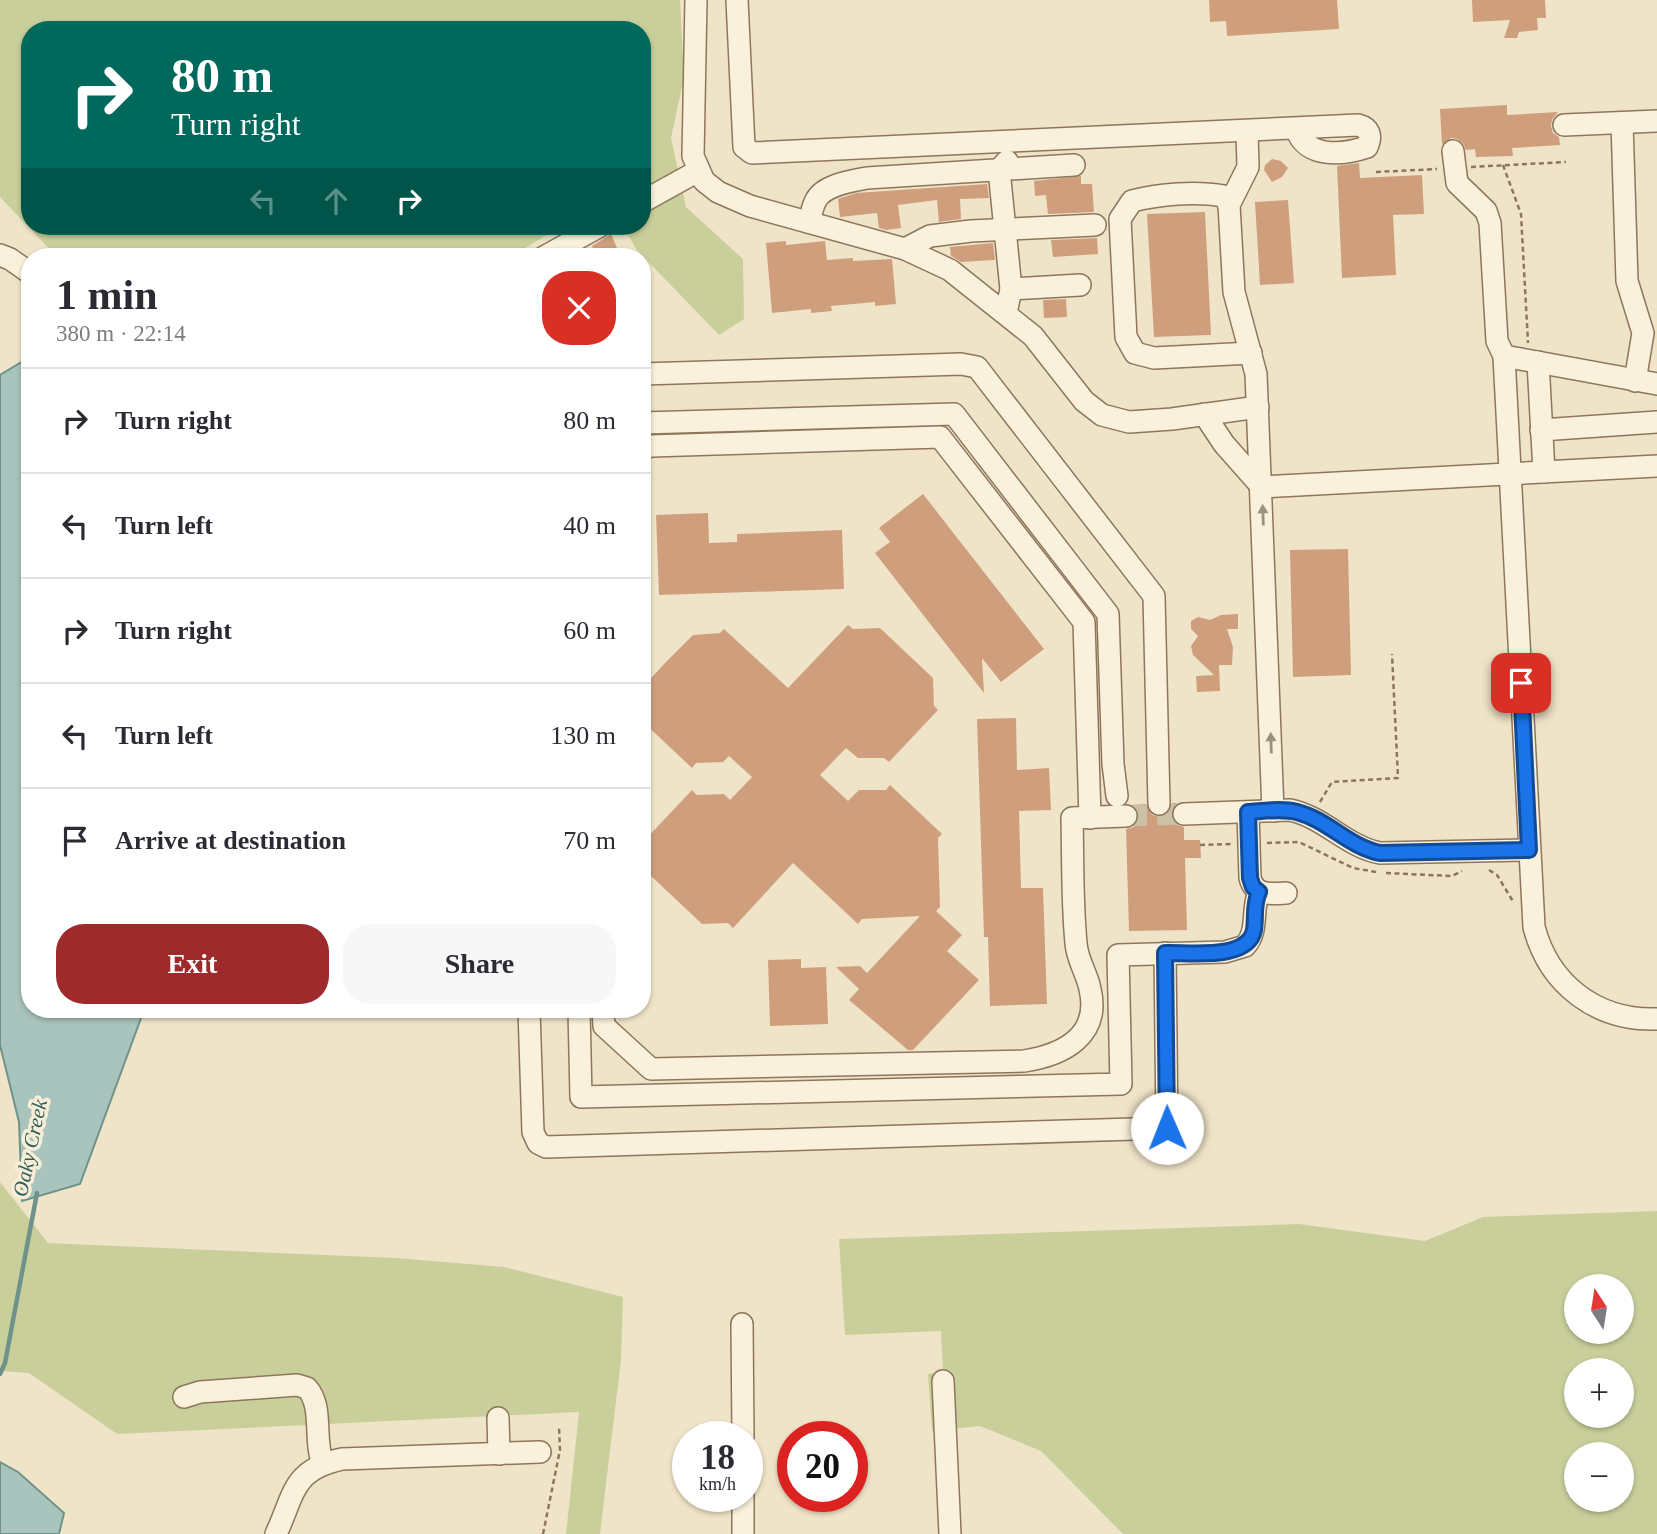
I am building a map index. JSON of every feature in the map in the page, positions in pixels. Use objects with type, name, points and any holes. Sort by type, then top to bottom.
[{"type":"street","points":[[696,0],[693,156],[704,181],[718,192],[750,206],[905,249],[950,270],[1033,336],[1084,401],[1102,415],[1129,422],[1258,407]]},
{"type":"street","points":[[737,0],[744,147],[752,153],[1296,128]]},
{"type":"street","points":[[1564,125],[1657,121]]},
{"type":"street","points":[[1622,123],[1627,281],[1643,333],[1635,381]]},
{"type":"street","points":[[1229,205],[1248,167],[1247,131]]},
{"type":"street","points":[[1006,313],[1011,289],[999,170],[1024,141]]},
{"type":"street","points":[[1453,150],[1457,183],[1486,211],[1490,223],[1497,341],[1504,356],[1534,927],[1543,953],[1557,976],[1579,997],[1606,1012],[1636,1019],[1657,1019]]},
{"type":"street","points":[[810,222],[815,201],[821,194],[843,183],[867,178],[1074,165]]},
{"type":"street","points":[[651,197],[698,171]]},
{"type":"street","points":[[1251,353],[1154,358],[1135,353],[1126,337],[1120,219],[1132,201],[1150,197],[1212,194],[1224,196],[1229,205],[1234,292],[1251,353],[1256,374],[1273,811]]},
{"type":"street","points":[[905,249],[930,236],[1095,225]]},
{"type":"street","points":[[560,248],[584,235]]},
{"type":"street","points":[[0,255],[21,267]]},
{"type":"street","points":[[1011,289],[1080,285]]},
{"type":"street","points":[[1504,356],[1657,384]]},
{"type":"street","points":[[1538,362],[1544,472]]},
{"type":"street","points":[[651,374],[961,364],[977,368],[1154,596],[1159,804]]},
{"type":"street","points":[[651,423],[954,414],[1108,614],[1113,764],[1117,796]]},
{"type":"street","points":[[1204,414],[1224,444],[1262,486]]},
{"type":"street","points":[[1541,429],[1657,422]]},
{"type":"street","points":[[651,446],[940,437],[1084,622],[1090,818]]},
{"type":"street","points":[[1262,486],[1657,466]]},
{"type":"street","points":[[1184,814],[1290,810],[1312,818],[1357,846],[1380,853],[1529,850]]},
{"type":"street","points":[[1248,812],[1250,878],[1253,887],[1259,892],[1286,893]]},
{"type":"street","points":[[604,1018],[604,1026],[651,1069],[1024,1061],[1057,1054],[1081,1036],[1092,1011],[1090,985],[1076,945],[1072,818],[1126,817]]},
{"type":"street","points":[[579,1018],[582,1097],[1121,1084],[1118,954],[1225,952],[1245,946],[1254,931],[1255,901],[1259,892]]},
{"type":"street","points":[[529,1018],[533,1132],[538,1143],[547,1147],[1167,1128],[1165,953]]},
{"type":"street","points":[[742,1324],[743,1421]]},
{"type":"street","points":[[943,1381],[950,1534]]},
{"type":"street","points":[[184,1397],[200,1392],[297,1385],[307,1388],[316,1403],[318,1448],[323,1463]]},
{"type":"street","points":[[498,1418],[499,1454]]},
{"type":"street","points":[[276,1534],[298,1484],[307,1472],[323,1463],[342,1459],[540,1452]]},
{"type":"street","points":[[743,1512],[743,1534]]},
{"type":"path","points":[[1312,818],[1332,782],[1398,778],[1392,654]]},
{"type":"path","points":[[1200,845],[1299,842],[1353,868],[1371,872],[1452,876],[1466,869]]},
{"type":"path","points":[[1481,869],[1497,875],[1518,914]]},
{"type":"path","points":[[543,1534],[560,1450],[559,1427]]},
{"type":"green space","points":[[0,0],[680,0],[684,78],[671,138],[686,207],[743,259],[744,319],[719,335],[651,265],[651,248],[635,248],[628,235],[651,235],[651,21],[21,21],[21,219],[0,197]]},
{"type":"green space","points":[[36,235],[547,235],[525,248],[48,248]]},
{"type":"green space","points":[[0,1182],[48,1243],[396,1258],[504,1267],[623,1297],[621,1360],[600,1534],[566,1534],[579,1412],[117,1434],[29,1373],[0,1371]]},
{"type":"green space","points":[[1657,1211],[1657,1534],[1123,1534],[1041,1451],[980,1426],[932,1431],[928,1374],[943,1372],[941,1331],[845,1335],[839,1239],[1299,1224],[1425,1241],[1483,1217]]},
{"type":"water","points":[[21,362],[21,1018],[141,1018],[80,1184],[22,1201],[19,1122],[0,1045],[0,375]]},
{"type":"water","points":[[0,1462],[18,1472],[64,1513],[59,1534],[0,1534]]},
{"type":"building","points":[[1209,0],[1337,0],[1339,29],[1227,36],[1226,21],[1210,22]]},
{"type":"building","points":[[1472,0],[1545,0],[1546,18],[1537,18],[1538,30],[1519,32],[1517,38],[1504,38],[1510,20],[1473,22]]},
{"type":"building","points":[[1507,105],[1507,115],[1558,112],[1551,126],[1553,133],[1559,137],[1560,145],[1512,148],[1513,156],[1476,157],[1475,149],[1466,150],[1463,143],[1457,139],[1451,138],[1442,145],[1440,109]]},
{"type":"building","points":[[1272,159],[1281,161],[1288,168],[1282,177],[1272,182],[1264,170],[1265,165]]},
{"type":"building","points":[[1359,163],[1360,178],[1422,175],[1424,214],[1393,215],[1396,275],[1342,278],[1337,166]]},
{"type":"building","points":[[1081,176],[1081,184],[1092,184],[1094,212],[1048,214],[1046,195],[1035,196],[1034,181]]},
{"type":"building","points":[[987,184],[989,198],[960,199],[961,219],[939,222],[937,200],[898,205],[901,228],[879,228],[877,213],[840,217],[838,199],[856,193]]},
{"type":"building","points":[[1288,200],[1294,283],[1260,285],[1255,202]]},
{"type":"building","points":[[1205,212],[1211,335],[1154,337],[1147,214]]},
{"type":"building","points":[[611,235],[617,248],[593,248],[592,246]]},
{"type":"building","points":[[1097,238],[1098,254],[1053,257],[1051,240]]},
{"type":"building","points":[[786,241],[786,245],[825,241],[827,260],[892,259],[896,304],[875,306],[875,302],[831,306],[832,311],[811,313],[811,309],[772,313],[766,243]]},
{"type":"building","points":[[993,243],[995,260],[961,262],[951,256],[950,247]]},
{"type":"building","points":[[1066,299],[1067,317],[1044,318],[1043,300]]},
{"type":"building","points":[[923,494],[1044,649],[1001,682],[982,658],[984,693],[875,553],[890,542],[879,528]]},
{"type":"building","points":[[708,513],[709,543],[737,542],[737,534],[842,530],[844,589],[659,595],[656,515]]},
{"type":"building","points":[[1348,549],[1351,675],[1293,677],[1290,550]]},
{"type":"building","points":[[1238,614],[1238,629],[1227,629],[1233,647],[1232,665],[1219,665],[1220,691],[1197,692],[1196,676],[1214,675],[1193,655],[1191,646],[1198,636],[1191,629],[1191,621],[1198,617],[1210,620],[1221,615]]},
{"type":"building","points":[[848,625],[853,629],[880,628],[933,678],[934,706],[938,710],[889,762],[884,758],[858,758],[846,748],[820,775],[848,801],[859,790],[886,790],[890,785],[942,834],[938,838],[940,907],[936,911],[962,935],[947,951],[979,980],[913,1050],[908,1050],[849,1000],[859,989],[836,967],[860,966],[867,973],[920,916],[862,919],[858,924],[793,863],[733,928],[728,923],[702,924],[651,876],[651,834],[692,790],[697,795],[724,794],[730,800],[752,777],[729,756],[723,762],[696,763],[692,768],[651,729],[651,678],[693,635],[720,633],[724,629],[788,688]]},
{"type":"building","points":[[1016,718],[1017,770],[1049,768],[1051,810],[1019,811],[1021,888],[1043,888],[1047,1004],[990,1006],[988,937],[984,937],[977,719]]},
{"type":"building","points":[[1172,803],[1177,803],[1172,809],[1173,820],[1184,827],[1184,840],[1200,840],[1201,858],[1185,858],[1187,930],[1129,931],[1126,829],[1134,827],[1139,816],[1132,805],[1146,804],[1152,815],[1160,817],[1170,811]]},
{"type":"building","points":[[801,959],[801,968],[826,967],[828,1024],[770,1026],[768,960]]},
{"type":"waterway","name":"Oaky Creek","points":[[0,1374],[5,1363],[37,1193]]},
{"type":"tunnel","points":[[1126,816],[1184,814]]},
{"type":"route","points":[[1167,1128],[1165,953],[1225,952],[1245,946],[1250,940],[1254,931],[1255,901],[1259,892],[1253,887],[1250,878],[1248,812],[1290,810],[1301,813],[1357,846],[1380,853],[1529,850],[1521,683]]}]
